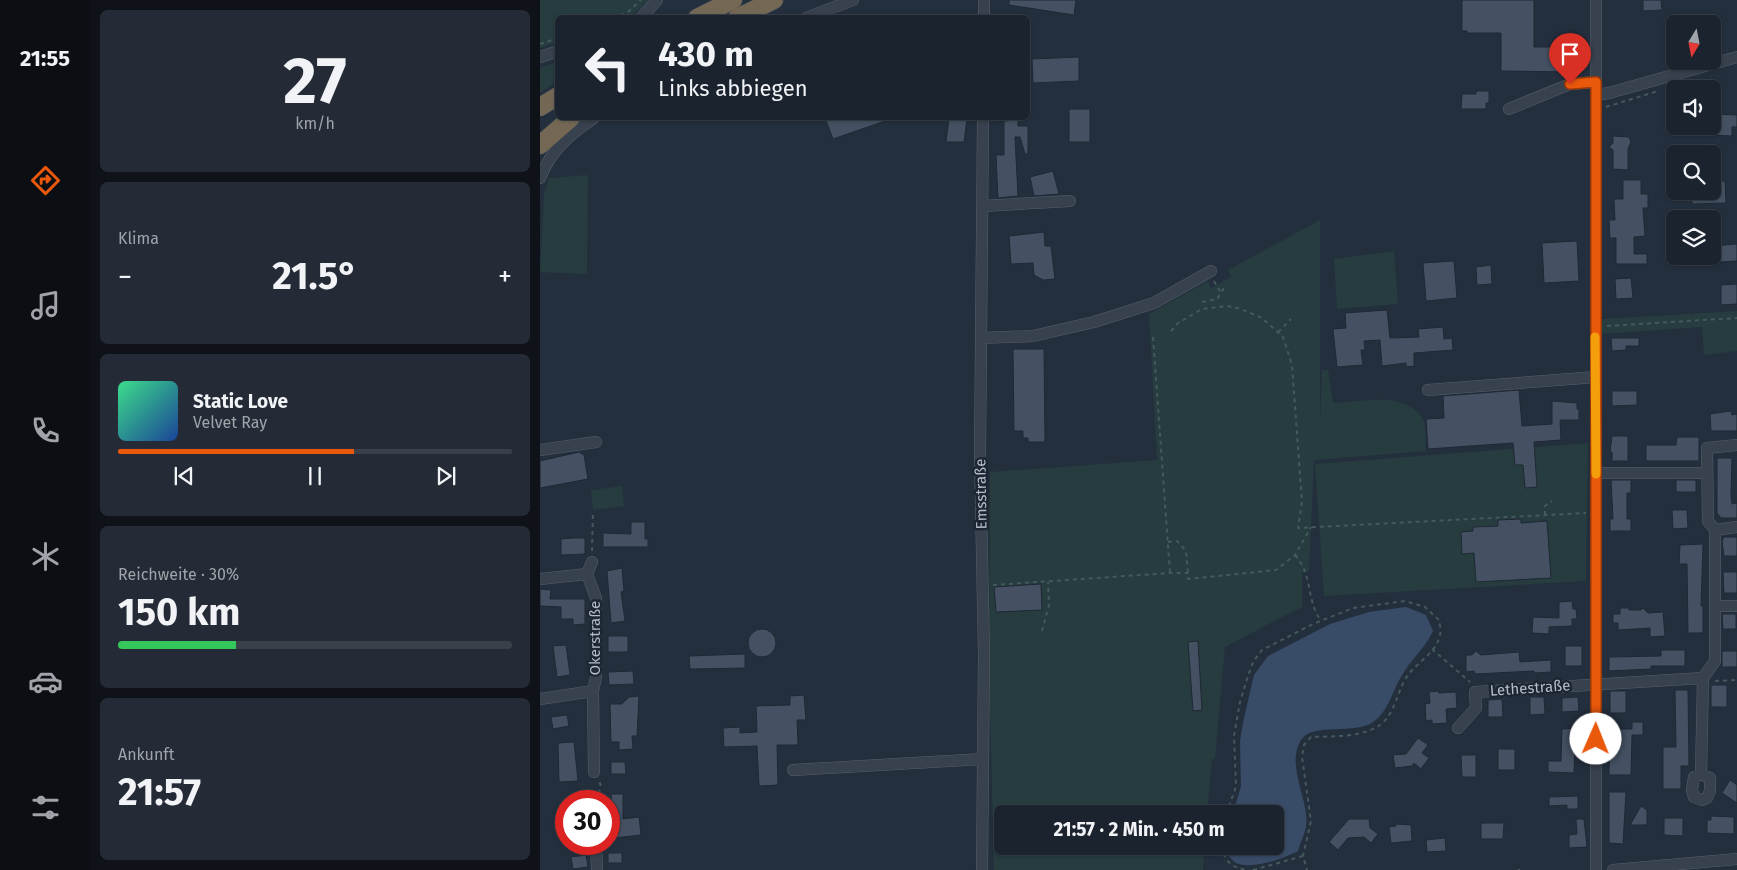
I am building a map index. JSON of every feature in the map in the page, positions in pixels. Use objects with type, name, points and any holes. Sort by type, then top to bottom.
[{"type":"highway","points":[[703,15],[733,0]]},
{"type":"highway","points":[[742,15],[774,0]]},
{"type":"highway","points":[[540,107],[555,98]]},
{"type":"highway","points":[[540,127],[555,118]]},
{"type":"highway","points":[[540,145],[560,124],[567,120]]},
{"type":"street","points":[[644,15],[657,0]]},
{"type":"street","points":[[814,15],[853,0]]},
{"type":"street","points":[[984,0],[984,15]]},
{"type":"street","points":[[1596,0],[1596,870]]},
{"type":"street","points":[[540,57],[555,52]]},
{"type":"street","points":[[1596,94],[1609,93],[1737,57]]},
{"type":"street","points":[[1509,109],[1570,84],[1596,82]]},
{"type":"street","points":[[540,178],[557,148],[575,131],[591,120]]},
{"type":"street","name":"Emsstraße","points":[[982,870],[984,759],[981,338],[984,120]]},
{"type":"street","points":[[983,206],[1070,201]]},
{"type":"street","points":[[981,338],[1033,336],[1094,322],[1154,302],[1209,272]]},
{"type":"street","points":[[1428,390],[1596,377]]},
{"type":"street","points":[[540,450],[596,442]]},
{"type":"street","points":[[1701,774],[1703,678],[1715,661],[1715,530],[1708,521],[1707,448],[1737,446]]},
{"type":"street","points":[[1596,473],[1707,473]]},
{"type":"street","points":[[1715,530],[1737,527]]},
{"type":"street","points":[[540,579],[587,574],[592,562]]},
{"type":"street","name":"Okerstraße","points":[[587,574],[596,598],[596,677],[593,691],[594,772]]},
{"type":"street","points":[[1714,606],[1737,606]]},
{"type":"street","name":"Lethestraße","points":[[1458,728],[1476,708],[1475,692],[1597,683],[1703,678]]},
{"type":"street","points":[[540,699],[593,691]]},
{"type":"street","points":[[793,770],[984,759]]},
{"type":"street","points":[[596,855],[597,870]]},
{"type":"street","points":[[1613,870],[1737,859]]},
{"type":"path","points":[[620,15],[641,0]]},
{"type":"path","points":[[540,44],[555,39]]},
{"type":"path","points":[[1209,272],[1221,293]]},
{"type":"path","points":[[1218,306],[1217,299],[1224,288]]},
{"type":"path","points":[[1202,302],[1217,299]]},
{"type":"path","points":[[1171,331],[1189,316],[1202,309],[1227,306],[1252,312],[1283,337],[1292,365],[1302,502],[1298,528],[1596,512]]},
{"type":"path","points":[[1595,327],[1737,318]]},
{"type":"path","points":[[1278,332],[1291,319]]},
{"type":"path","points":[[1154,337],[1170,573]]},
{"type":"path","points":[[1545,515],[1545,506],[1552,501]]},
{"type":"path","points":[[592,562],[593,511]]},
{"type":"path","points":[[1168,542],[1177,541],[1186,551],[1188,579],[1263,572],[1276,570],[1295,555],[1311,527]]},
{"type":"path","points":[[1295,555],[1304,566],[1314,608],[1320,621]]},
{"type":"path","points":[[983,586],[1188,573]]},
{"type":"path","points":[[1042,631],[1049,605],[1048,582]]},
{"type":"path","points":[[1229,805],[1236,787],[1234,736],[1240,702],[1253,662],[1262,650],[1320,621],[1353,608],[1405,601],[1425,607],[1439,620],[1440,636],[1427,657],[1407,676],[1392,710],[1380,724],[1364,731],[1345,735],[1311,737],[1304,745],[1302,757],[1311,821],[1303,856],[1307,870]]},
{"type":"path","points":[[1432,649],[1470,682],[1475,692]]},
{"type":"path","points":[[1727,680],[1737,680]]},
{"type":"path","points":[[594,772],[601,786],[600,790]]},
{"type":"path","points":[[1224,855],[1236,869],[1248,870]]},
{"type":"path","points":[[1253,870],[1303,856]]},
{"type":"green space","points":[[540,0],[649,0],[633,15],[555,15],[555,43],[540,48]]},
{"type":"green space","points":[[555,63],[555,82],[540,93],[540,68]]},
{"type":"green space","points":[[588,175],[587,274],[540,272],[544,195],[549,178]]},
{"type":"green space","points":[[1320,220],[1320,423],[1322,370],[1328,370],[1333,403],[1370,400],[1395,401],[1407,405],[1416,411],[1424,423],[1426,451],[1314,460],[1309,571],[1302,572],[1302,607],[1225,647],[1215,759],[1212,759],[1208,805],[994,805],[994,855],[1204,855],[1203,870],[994,870],[989,668],[990,472],[1157,460],[1149,314],[1208,281],[1211,288],[1231,277],[1228,270]]},
{"type":"green space","points":[[1394,251],[1398,304],[1337,309],[1334,259]]},
{"type":"green space","points":[[1737,311],[1737,351],[1704,355],[1702,327],[1602,334],[1602,319]]},
{"type":"green space","points":[[1588,443],[1586,581],[1324,596],[1315,464]]},
{"type":"green space","points":[[622,486],[624,506],[593,510],[591,490]]},
{"type":"water","points":[[1406,607],[1426,615],[1433,631],[1405,671],[1378,718],[1365,726],[1356,728],[1314,731],[1301,740],[1296,760],[1306,816],[1305,829],[1298,851],[1276,860],[1259,864],[1243,865],[1236,863],[1228,855],[1284,855],[1284,805],[1236,805],[1241,786],[1240,741],[1254,675],[1268,656],[1330,624],[1369,612]]},
{"type":"building","points":[[1009,0],[1076,0],[1074,15],[1009,5]]},
{"type":"building","points":[[1462,0],[1534,0],[1534,47],[1572,47],[1572,72],[1501,71],[1501,33],[1467,33],[1467,31],[1462,31]]},
{"type":"building","points":[[1643,0],[1661,0],[1662,10],[1643,11]]},
{"type":"building","points":[[1079,57],[1079,81],[1033,83],[1032,59]]},
{"type":"building","points":[[1476,91],[1489,91],[1489,103],[1486,103],[1486,109],[1461,109],[1462,94],[1476,94]]},
{"type":"building","points":[[1069,109],[1090,109],[1090,142],[1069,142]]},
{"type":"building","points":[[1721,114],[1737,115],[1737,127],[1732,127],[1732,136],[1712,135],[1721,135]]},
{"type":"building","points":[[826,120],[888,120],[833,139]]},
{"type":"building","points":[[949,120],[967,120],[964,142],[946,142]]},
{"type":"building","points":[[1018,120],[1018,126],[1028,126],[1028,154],[1025,154],[1020,137],[1015,137],[1018,196],[998,198],[996,155],[1004,155],[1004,121]]},
{"type":"building","points":[[1613,136],[1629,137],[1631,142],[1628,149],[1628,170],[1613,169],[1613,150],[1609,147],[1613,143]]},
{"type":"building","points":[[1053,171],[1059,194],[1034,196],[1030,177]]},
{"type":"building","points":[[1623,180],[1641,180],[1641,194],[1648,194],[1648,208],[1643,208],[1645,236],[1634,237],[1634,254],[1647,254],[1647,264],[1616,264],[1616,238],[1610,238],[1609,220],[1615,220],[1614,199],[1623,199]]},
{"type":"building","points":[[1721,181],[1725,181],[1726,203],[1692,204],[1692,200],[1721,200]]},
{"type":"building","points":[[1044,232],[1045,246],[1051,246],[1055,279],[1043,280],[1034,275],[1033,263],[1011,264],[1009,236]]},
{"type":"building","points":[[1577,241],[1579,281],[1544,283],[1542,243]]},
{"type":"building","points":[[1737,244],[1737,261],[1721,262],[1721,245]]},
{"type":"building","points":[[1454,261],[1457,298],[1426,301],[1423,263]]},
{"type":"building","points":[[1491,265],[1492,284],[1477,285],[1476,267]]},
{"type":"building","points":[[1631,278],[1633,298],[1616,299],[1615,279]]},
{"type":"building","points":[[1737,284],[1737,304],[1721,305],[1721,285]]},
{"type":"building","points":[[1387,310],[1390,338],[1419,337],[1418,329],[1443,327],[1444,339],[1452,338],[1453,350],[1414,353],[1414,366],[1406,367],[1406,363],[1382,366],[1380,340],[1364,341],[1365,350],[1361,350],[1363,365],[1337,367],[1333,329],[1346,328],[1345,313]]},
{"type":"building","points":[[1611,338],[1639,338],[1639,346],[1626,346],[1626,350],[1612,351]]},
{"type":"building","points":[[1013,349],[1044,349],[1045,442],[1028,442],[1028,438],[1023,438],[1023,431],[1014,431]]},
{"type":"building","points":[[1519,390],[1522,426],[1552,424],[1552,401],[1577,403],[1577,409],[1579,409],[1579,420],[1560,420],[1561,440],[1534,442],[1537,487],[1525,488],[1523,465],[1515,465],[1513,443],[1428,449],[1426,419],[1444,418],[1443,396]]},
{"type":"building","points":[[1612,391],[1637,391],[1637,405],[1612,406]]},
{"type":"building","points":[[1731,411],[1732,415],[1737,414],[1737,431],[1711,431],[1710,414]]},
{"type":"building","points":[[1612,436],[1628,436],[1628,461],[1612,461],[1612,452],[1610,452]]},
{"type":"building","points":[[1677,437],[1699,437],[1699,461],[1646,461],[1646,445],[1676,445]]},
{"type":"building","points":[[579,452],[584,455],[588,479],[540,488],[540,461]]},
{"type":"building","points":[[1717,458],[1732,458],[1731,496],[1732,504],[1737,503],[1737,518],[1721,518],[1717,513]]},
{"type":"building","points":[[1611,480],[1631,480],[1631,493],[1627,493],[1627,519],[1631,519],[1631,531],[1610,531],[1610,519],[1613,519]]},
{"type":"building","points":[[1676,480],[1696,480],[1696,492],[1676,492]]},
{"type":"building","points":[[1672,510],[1687,510],[1688,528],[1673,529]]},
{"type":"building","points":[[1521,519],[1521,523],[1547,521],[1551,578],[1476,582],[1474,553],[1462,554],[1461,532],[1473,531],[1473,527],[1498,526],[1498,520]]},
{"type":"building","points":[[631,522],[645,522],[645,539],[648,539],[648,547],[603,547],[603,533],[631,534]]},
{"type":"building","points":[[1724,537],[1737,537],[1737,556],[1724,556],[1722,541]]},
{"type":"building","points":[[585,538],[585,554],[561,555],[561,539]]},
{"type":"building","points":[[1703,544],[1701,606],[1703,606],[1703,633],[1688,633],[1687,564],[1679,564],[1680,545]]},
{"type":"building","points":[[622,568],[624,591],[621,592],[625,621],[611,623],[607,571]]},
{"type":"building","points":[[1723,572],[1737,572],[1737,593],[1724,593]]},
{"type":"building","points":[[1041,584],[1042,610],[996,612],[994,587]]},
{"type":"building","points":[[540,589],[551,590],[550,599],[585,599],[585,624],[573,625],[573,619],[561,619],[561,607],[540,606]]},
{"type":"building","points":[[1572,601],[1573,609],[1576,609],[1577,619],[1572,619],[1572,626],[1549,627],[1549,634],[1532,633],[1533,617],[1559,618],[1559,602]]},
{"type":"building","points":[[1620,608],[1641,610],[1643,608],[1648,613],[1663,612],[1665,636],[1650,637],[1650,628],[1618,630],[1618,623],[1613,623],[1613,614],[1620,614]]},
{"type":"building","points":[[1722,614],[1736,614],[1736,629],[1723,629]]},
{"type":"building","points":[[762,629],[772,633],[776,643],[772,653],[762,657],[752,653],[748,643],[752,633]]},
{"type":"building","points":[[608,636],[628,636],[628,652],[608,652]]},
{"type":"building","points":[[1198,641],[1202,710],[1193,711],[1188,642]]},
{"type":"building","points":[[566,645],[570,675],[557,677],[553,646]]},
{"type":"building","points":[[1565,646],[1582,646],[1582,666],[1565,666]]},
{"type":"building","points":[[1661,650],[1685,650],[1685,666],[1651,666],[1651,669],[1609,671],[1609,657],[1661,656]]},
{"type":"building","points":[[1476,651],[1481,655],[1519,652],[1520,662],[1551,660],[1551,672],[1475,674],[1474,671],[1466,672],[1466,655],[1472,655]]},
{"type":"building","points":[[1722,651],[1737,651],[1737,667],[1722,667]]},
{"type":"building","points":[[745,654],[745,668],[690,669],[689,656]]},
{"type":"building","points":[[633,671],[634,684],[609,685],[608,672]]},
{"type":"building","points":[[1711,685],[1727,685],[1727,707],[1711,707]]},
{"type":"building","points":[[1675,690],[1688,690],[1689,766],[1681,766],[1681,789],[1663,789],[1663,747],[1676,747]]},
{"type":"building","points":[[1438,691],[1439,693],[1456,692],[1457,708],[1446,709],[1447,723],[1432,724],[1432,720],[1426,721],[1425,704],[1430,703],[1429,692]]},
{"type":"building","points":[[1610,691],[1626,691],[1626,713],[1610,713]]},
{"type":"building","points":[[804,695],[806,720],[797,720],[798,745],[777,745],[778,785],[759,786],[757,746],[724,747],[723,728],[740,727],[740,733],[757,732],[756,706],[790,705],[790,696]]},
{"type":"building","points":[[639,696],[637,736],[632,736],[633,749],[619,750],[619,742],[611,742],[610,704],[622,704],[629,697]]},
{"type":"building","points":[[1530,697],[1544,697],[1545,714],[1530,715]]},
{"type":"building","points":[[1578,697],[1579,711],[1562,712],[1562,698]]},
{"type":"building","points":[[1502,699],[1503,717],[1488,717],[1488,700]]},
{"type":"building","points":[[567,715],[569,726],[553,729],[551,717]]},
{"type":"building","points":[[1632,722],[1643,722],[1643,735],[1632,735],[1631,775],[1609,775],[1610,729],[1632,729]]},
{"type":"building","points":[[1578,728],[1579,742],[1575,742],[1574,773],[1548,772],[1548,761],[1561,761],[1562,729]]},
{"type":"building","points":[[1418,738],[1428,745],[1422,753],[1429,758],[1421,769],[1414,763],[1412,766],[1395,768],[1393,755],[1406,754]]},
{"type":"building","points":[[574,742],[578,781],[559,782],[558,743]]},
{"type":"building","points":[[1498,749],[1515,749],[1515,770],[1498,770]]},
{"type":"building","points":[[1461,755],[1476,755],[1476,777],[1462,777]]},
{"type":"building","points":[[611,762],[625,762],[626,774],[611,774]]},
{"type":"building","points":[[1730,780],[1737,785],[1737,803],[1722,793]]},
{"type":"building","points":[[1609,792],[1626,792],[1623,844],[1609,843]]},
{"type":"building","points":[[620,794],[623,794],[623,819],[639,817],[641,835],[620,837]]},
{"type":"building","points":[[1578,796],[1578,809],[1567,809],[1567,805],[1549,806],[1549,797]]},
{"type":"building","points":[[1641,806],[1647,810],[1647,825],[1630,825]]},
{"type":"building","points":[[1711,816],[1734,817],[1734,834],[1707,833],[1707,820],[1711,820]]},
{"type":"building","points":[[1664,818],[1683,818],[1683,836],[1664,835]]},
{"type":"building","points":[[1349,819],[1369,819],[1370,828],[1378,834],[1371,843],[1364,837],[1348,838],[1338,850],[1329,842]]},
{"type":"building","points":[[1576,819],[1584,819],[1587,847],[1569,848],[1569,835],[1577,834]]},
{"type":"building","points":[[1481,823],[1504,823],[1503,839],[1481,839]]},
{"type":"building","points":[[1396,824],[1411,825],[1412,841],[1391,843],[1389,827],[1396,826]]},
{"type":"building","points":[[1445,838],[1446,851],[1427,852],[1426,840]]},
{"type":"building","points":[[622,853],[622,863],[608,863],[608,855],[620,855]]},
{"type":"building","points":[[586,855],[588,867],[573,869],[571,857]]},
{"type":"slow traffic","points":[[1595,337],[1596,474]]},
{"type":"route","points":[[1570,84],[1596,82],[1596,739]]}]
